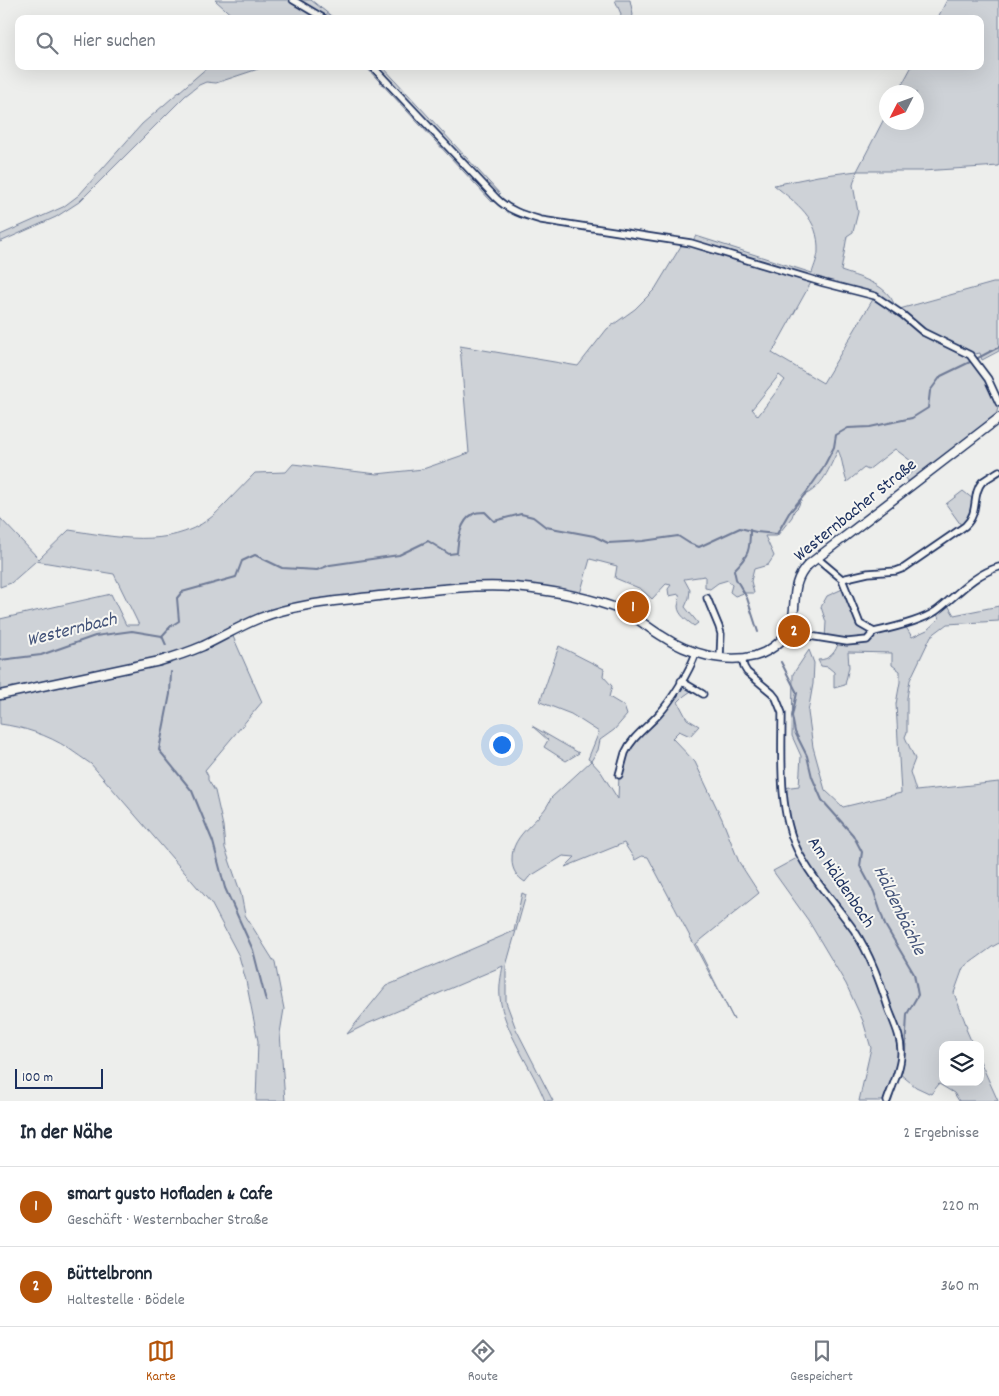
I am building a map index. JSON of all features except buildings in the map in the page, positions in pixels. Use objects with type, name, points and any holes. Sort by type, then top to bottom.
[{"type":"street","points":[[293,0],[318,15]]},
{"type":"street","points":[[376,70],[496,198],[503,205],[518,214],[541,220],[691,243],[875,296],[903,315],[923,332],[970,355],[988,379],[999,403]]},
{"type":"street","name":"Westernbacher Straße","points":[[0,695],[179,656],[261,618],[307,605],[450,588],[514,587],[568,595],[621,610],[675,644],[696,653],[720,658],[755,656],[769,650],[780,641],[790,627],[793,619],[798,578],[808,565],[999,418]]},
{"type":"street","points":[[842,579],[868,573],[896,571],[904,568],[971,520],[981,484],[999,471]]},
{"type":"street","points":[[817,558],[842,579],[860,624],[874,632]]},
{"type":"street","points":[[790,627],[797,634],[848,642],[867,640],[874,632],[921,620],[936,611],[956,593],[987,572],[999,567]]},
{"type":"street","points":[[707,598],[721,634],[720,658]]},
{"type":"street","points":[[619,775],[626,751],[674,694],[696,653]]},
{"type":"street","name":"Am Häldenbach","points":[[742,658],[746,672],[772,693],[780,705],[782,713],[783,788],[786,814],[796,848],[808,868],[862,942],[874,968],[893,1020],[901,1047],[901,1055],[900,1064],[887,1101]]},
{"type":"street","points":[[681,681],[703,694]]},
{"type":"shaded area","points":[[215,0],[311,0],[330,15],[232,15]]},
{"type":"shaded area","points":[[615,0],[630,0],[633,15],[621,14]]},
{"type":"shaded area","points":[[947,0],[999,0],[999,166],[922,171],[857,171],[879,129],[924,130],[924,85],[902,85],[910,70],[984,70],[984,15],[939,15]]},
{"type":"shaded area","points":[[204,70],[255,70],[216,83],[206,82],[199,85],[185,96],[79,202],[56,217],[0,242],[0,235],[63,207],[79,195],[142,124]]},
{"type":"shaded area","points":[[369,70],[386,70],[500,194],[492,202]]},
{"type":"shaded area","points":[[857,171],[853,185],[858,212],[853,232],[847,236],[841,271],[881,288],[891,298],[896,310],[993,283],[999,283],[999,351],[982,360],[980,353],[970,355],[999,403],[996,416],[910,483],[905,477],[915,470],[910,464],[911,461],[895,449],[868,470],[864,468],[847,482],[838,450],[825,477],[816,487],[803,496],[792,517],[777,536],[765,536],[774,556],[768,565],[754,569],[751,581],[754,593],[744,593],[735,596],[730,592],[732,585],[728,580],[718,583],[710,589],[705,588],[705,576],[684,579],[690,590],[685,607],[698,623],[694,626],[684,618],[678,609],[679,594],[669,596],[668,589],[671,585],[666,584],[652,599],[641,589],[615,578],[617,566],[590,559],[580,594],[481,587],[307,605],[231,632],[262,702],[205,770],[208,780],[215,791],[223,826],[225,848],[241,894],[245,915],[275,963],[284,1009],[280,1033],[285,1101],[256,1101],[258,1041],[246,981],[239,956],[211,903],[91,764],[60,743],[44,735],[0,724],[0,619],[111,594],[126,625],[139,625],[114,574],[36,561],[11,583],[0,587],[0,518],[39,559],[69,530],[123,538],[159,538],[193,528],[213,516],[255,473],[286,472],[293,464],[377,474],[423,469],[469,453],[460,346],[578,366],[607,329],[635,309],[655,289],[684,241],[691,243],[696,236],[812,273],[818,251],[815,229],[805,213],[774,185],[818,176]],"holes":[[[813,279],[875,296],[823,383],[772,353]],[[779,375],[785,380],[758,416],[752,409]]]},
{"type":"shaded area","points":[[963,491],[973,499],[970,514],[961,525],[946,504]]},
{"type":"shaded area","points":[[847,587],[860,624],[874,632],[904,624],[912,637],[927,630],[939,619],[936,611],[946,602],[954,615],[999,606],[999,621],[947,624],[931,636],[910,680],[907,698],[907,732],[905,737],[915,759],[910,772],[916,791],[999,782],[999,943],[963,968],[954,993],[971,1041],[939,1041],[939,1084],[931,1094],[916,1087],[900,1074],[891,1101],[859,1101],[871,1048],[863,1021],[846,984],[808,920],[773,871],[797,858],[806,867],[796,849],[783,788],[799,786],[801,756],[792,736],[793,674],[809,650],[814,663],[813,684],[808,712],[813,747],[825,790],[843,807],[901,793],[896,704],[900,671],[892,665],[892,653],[848,652],[849,667],[845,685],[834,688],[834,672],[828,667],[821,666],[818,660],[826,659],[832,655],[839,641],[825,639],[826,622],[821,607],[827,596]]},
{"type":"shaded area","points":[[559,646],[604,669],[603,676],[612,686],[609,697],[624,706],[627,715],[614,730],[600,740],[598,750],[591,761],[588,759],[599,732],[571,714],[540,702]]},
{"type":"shaded area","points":[[681,681],[694,689],[678,702],[687,719],[699,726],[690,736],[679,731],[672,738],[695,762],[722,819],[739,862],[759,893],[696,944],[734,1020],[648,857],[642,856],[635,860],[624,843],[565,867],[575,857],[563,856],[529,877],[525,882],[516,873],[512,860],[513,850],[522,834],[547,806],[551,798],[591,761],[601,772],[618,799],[619,775],[626,751],[658,715]]},
{"type":"shaded area","points":[[532,726],[579,753],[566,761],[544,747],[548,740]]},
{"type":"shaded area","points":[[522,893],[526,895],[506,966],[506,1002],[516,1029],[553,1101],[545,1101],[512,1036],[502,1010],[500,985],[503,966],[347,1034],[386,986],[514,931]]},
{"type":"shaded area","points":[[984,1070],[998,1101],[959,1101],[954,1093],[942,1086],[984,1086]]},
{"type":"waterway","name":"Westernbach","points":[[976,359],[999,347]]},
{"type":"waterway","name":"Westernbach","points":[[0,660],[41,655],[95,636],[132,631],[162,636],[171,626],[179,621],[177,598],[182,592],[236,577],[242,561],[255,555],[282,568],[317,570],[330,565],[399,555],[428,541],[449,554],[457,553],[462,526],[469,517],[477,512],[485,512],[494,521],[521,514],[533,517],[546,527],[594,536],[608,543],[678,536],[699,547],[740,528],[777,534],[789,513],[822,470],[834,447],[836,435],[848,428],[870,427],[912,418],[928,408],[930,391],[941,376],[972,361]]},
{"type":"waterway","name":"Häldenbächle","points":[[750,530],[748,552],[734,570],[736,579],[747,598],[758,632]]},
{"type":"waterway","points":[[162,636],[166,645]]},
{"type":"waterway","name":"Häldenbächle","points":[[781,662],[797,693],[792,716],[795,732],[807,756],[812,777],[822,800],[853,835],[862,852],[860,866],[874,892],[885,925],[914,974],[918,995],[907,1014],[903,1060]]},
{"type":"waterway","points":[[171,672],[170,694],[159,750],[192,791],[213,842],[225,888],[253,950],[266,1001]]},
{"type":"waterway","name":"Häldenbächle","points":[[891,1101],[898,1079]]},
{"type":"place","name":"smart gusto Hofladen & Cafe","points":[[633,607]]},
{"type":"place","name":"Büttelbronn","points":[[794,631]]}]
